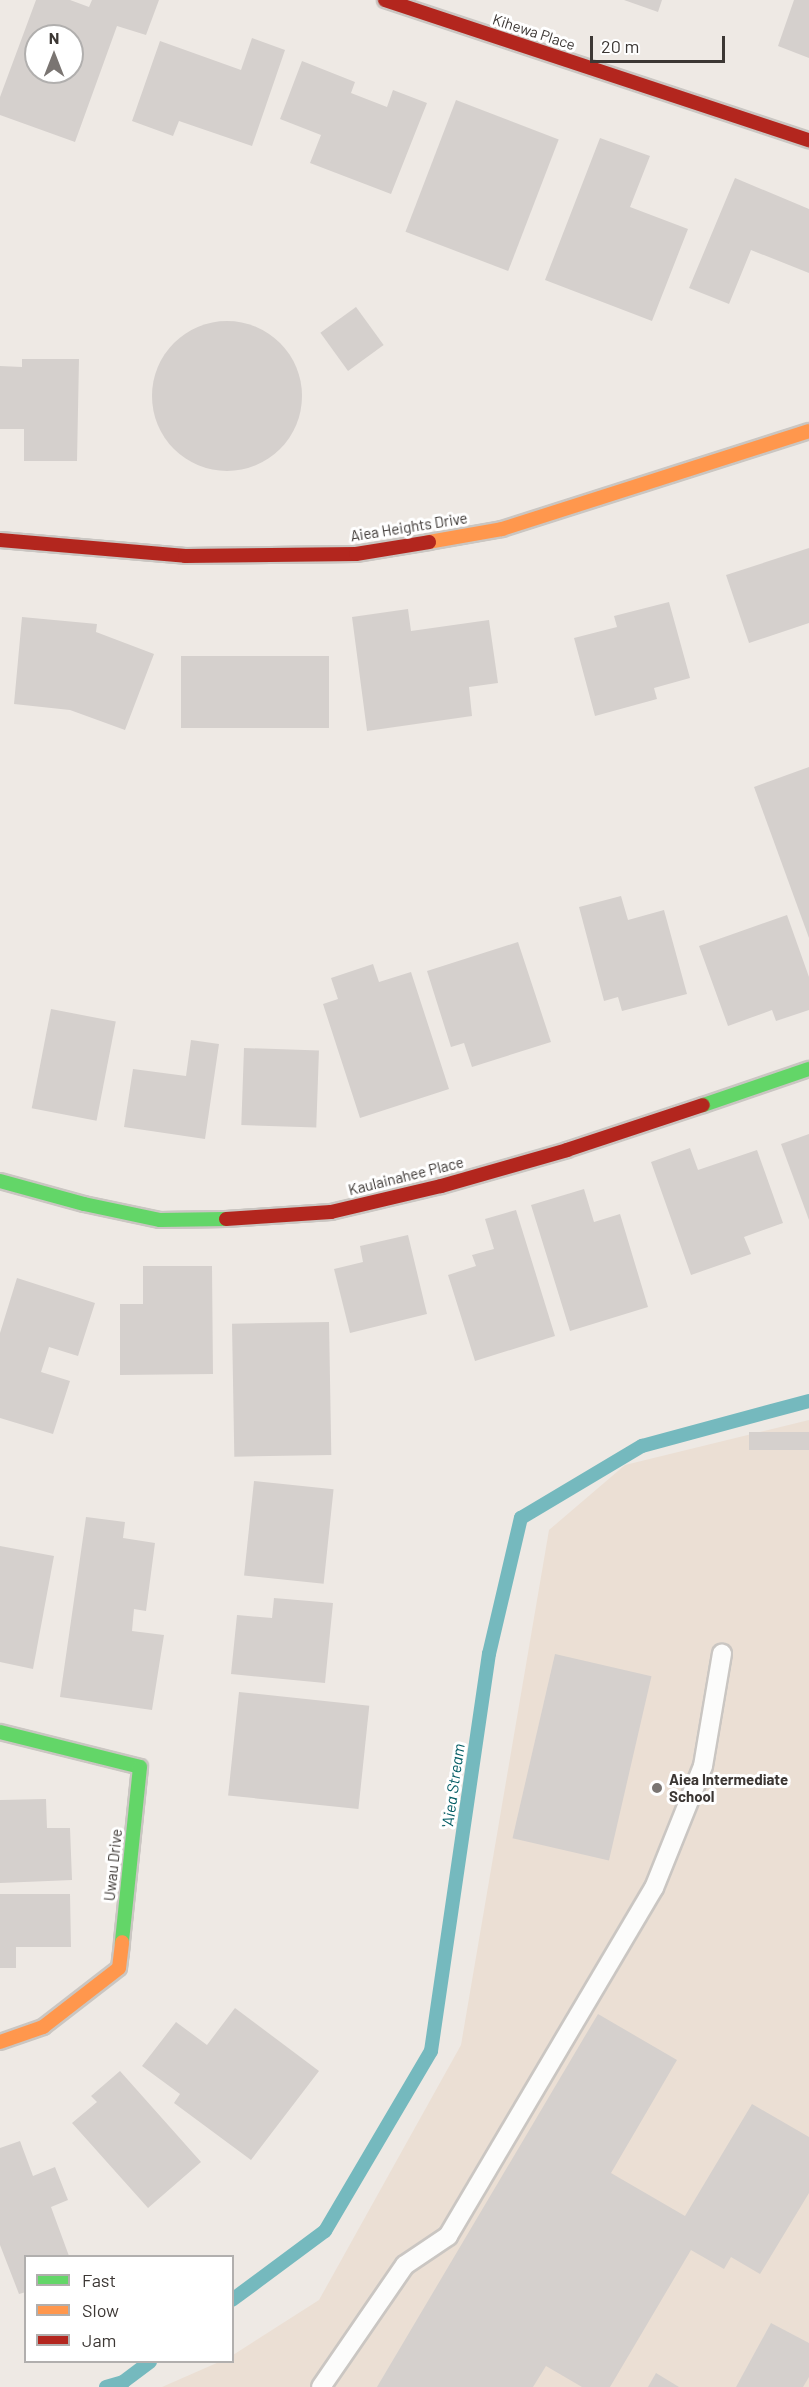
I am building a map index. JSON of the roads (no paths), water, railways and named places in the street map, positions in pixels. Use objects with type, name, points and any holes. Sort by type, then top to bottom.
[{"type":"street","name":"Kihewa Place","points":[[385,0],[809,140]]},
{"type":"street","name":"Aiea Heights Drive","points":[[0,540],[184,556],[356,554],[502,529],[809,431]]},
{"type":"street","name":"Kaulainahee Place","points":[[0,1181],[84,1204],[160,1220],[248,1219],[331,1212],[441,1186],[567,1150],[809,1069]]},
{"type":"street","name":"Uwau Drive","points":[[0,1732],[140,1767],[119,1968],[43,2027],[0,2042]]},
{"type":"lane","points":[[321,2387],[405,2265],[448,2236],[654,1888],[703,1766],[722,1654]]},
{"type":"waterway","name":"ʻAiea Stream","points":[[234,2299],[325,2231],[431,2051],[489,1654],[521,1518],[642,1446],[809,1401]]},
{"type":"waterway","name":"ʻAiea Stream","points":[[106,2387],[123,2382],[149,2363]]},
{"type":"place","name":"Aiea Intermediate School","points":[[657,1788]]}]
